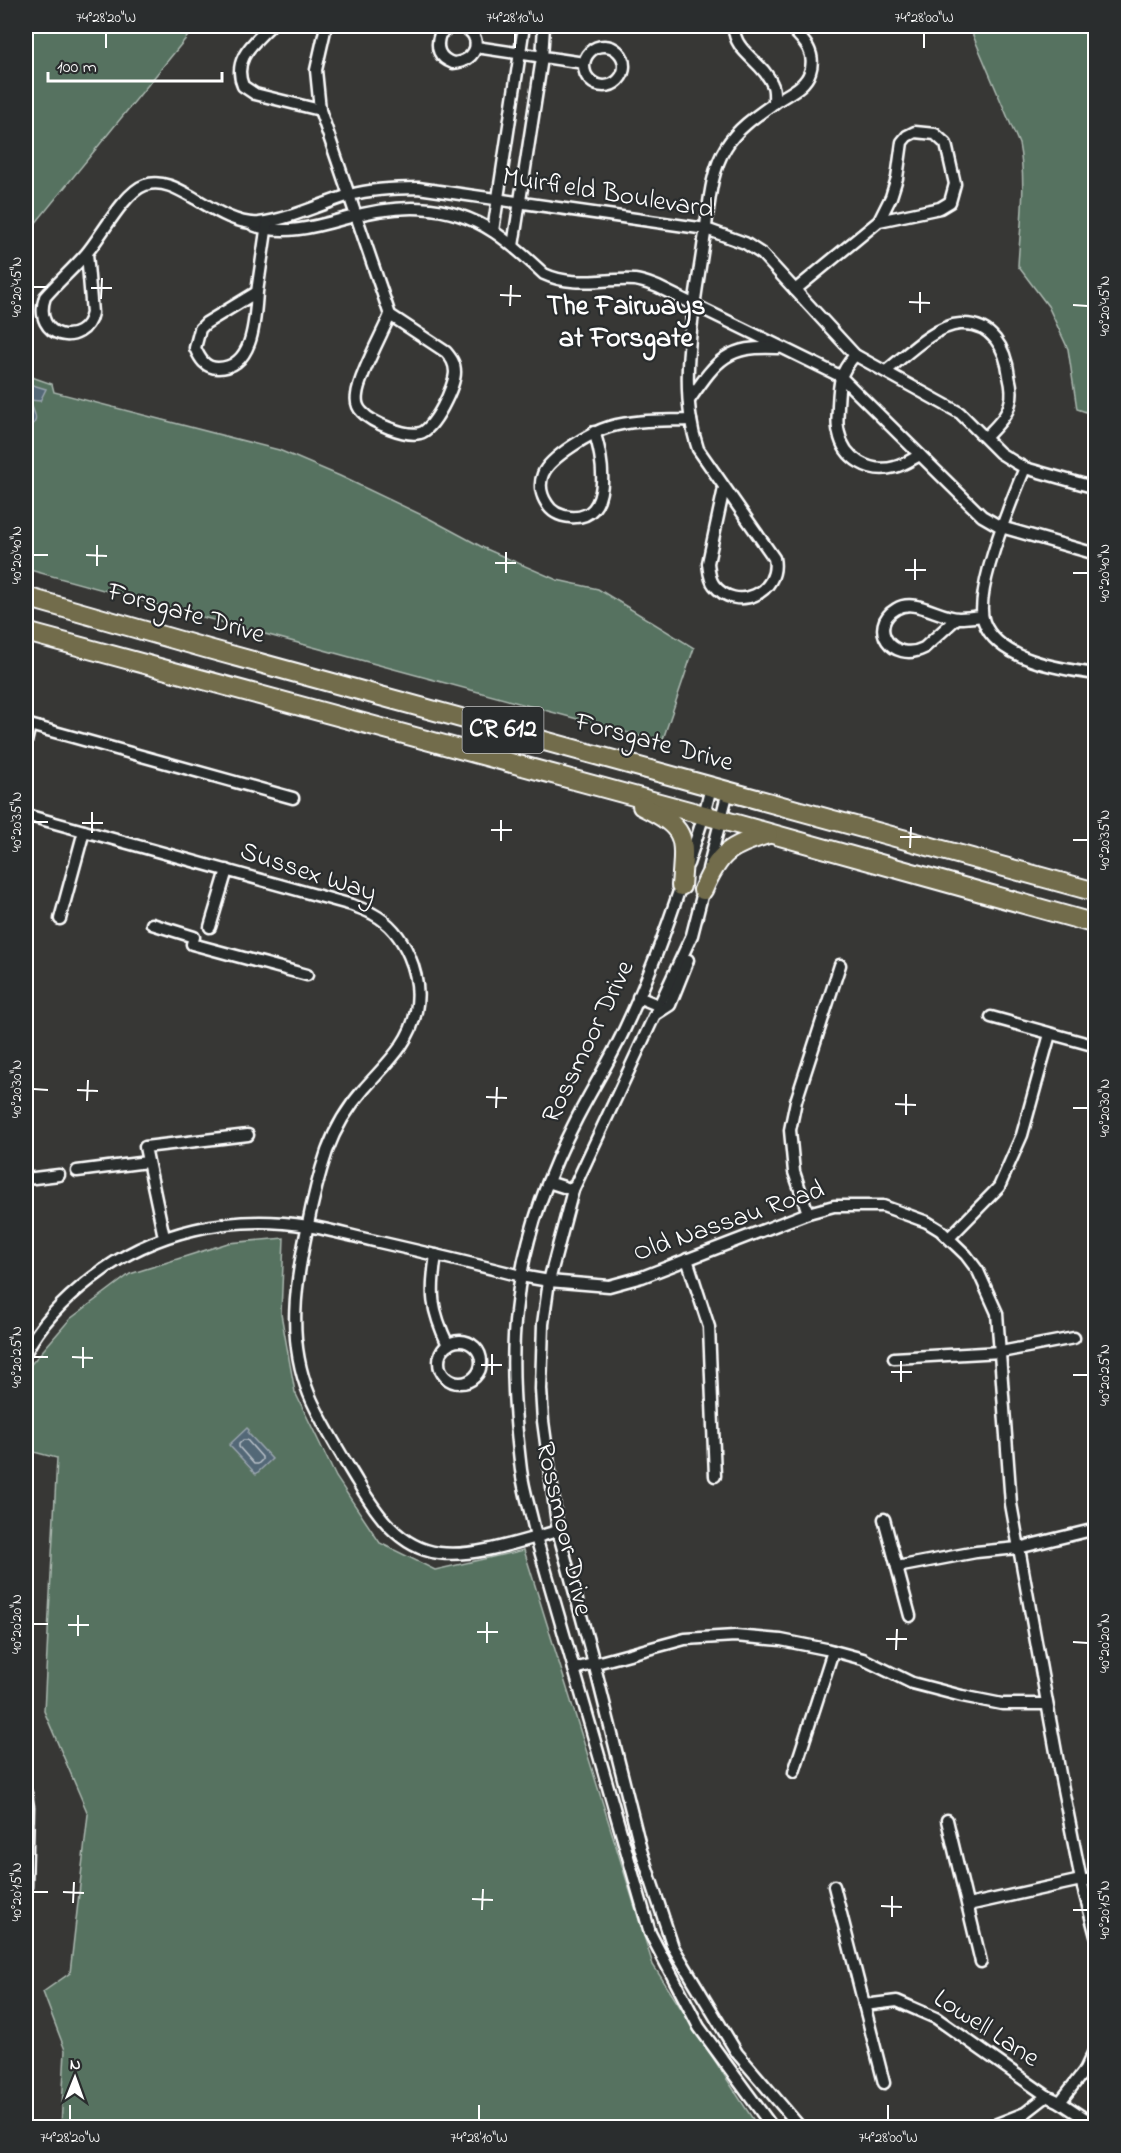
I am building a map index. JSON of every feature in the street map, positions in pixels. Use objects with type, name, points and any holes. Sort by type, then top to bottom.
[{"type":"main road","name":"Forsgate Drive","points":[[26,597],[1095,892]]},
{"type":"main road","name":"CR 612","points":[[26,632],[1095,924]]},
{"type":"main road","points":[[611,790],[670,821],[677,828],[682,838],[683,849],[681,886]]},
{"type":"main road","points":[[703,890],[713,866],[731,848],[768,834]]},
{"type":"main road","points":[[1072,918],[1095,931]]},
{"type":"street","points":[[270,26],[251,45],[242,59],[238,68],[243,86],[255,94],[320,110]]},
{"type":"street","points":[[326,26],[316,70],[320,110],[351,195],[390,315],[446,352],[452,359],[454,367],[453,383],[433,424],[420,434],[403,434],[371,419],[358,406],[357,389],[390,315]]},
{"type":"street","points":[[451,26],[440,34],[438,41],[441,55],[453,63],[468,60],[476,47],[472,33],[461,26]]},
{"type":"street","points":[[513,246],[519,203],[530,56],[524,26]]},
{"type":"street","points":[[493,231],[530,56],[544,26]]},
{"type":"street","points":[[734,26],[736,42],[773,84],[774,103]]},
{"type":"street","points":[[724,488],[708,562],[709,574],[713,584],[727,595],[738,598],[756,596],[765,589],[774,575],[774,558],[698,449],[692,433],[689,344],[716,170],[726,146],[749,122],[804,84],[809,75],[812,65],[809,48],[789,26]]},
{"type":"street","points":[[476,47],[584,63]]},
{"type":"street","points":[[795,290],[879,221],[891,197],[897,178],[902,142],[907,136],[915,132],[935,134],[946,144],[955,183],[950,201],[940,208],[879,221]]},
{"type":"street","name":"Muirfield Boulevard","points":[[87,253],[91,321],[87,327],[78,332],[62,335],[54,333],[47,327],[43,317],[42,306],[45,297],[87,253],[132,193],[147,184],[167,184],[218,212],[248,222],[267,225],[315,227],[380,210],[413,207],[448,213],[473,221],[493,231],[544,274],[553,278],[581,283],[634,280],[644,282],[695,304],[840,376],[982,516],[1001,527],[1095,554]]},
{"type":"street","name":"Muirfield Boulevard","points":[[267,225],[351,195],[411,188],[706,229],[745,243],[762,254],[855,355],[960,413],[1000,453],[1025,468],[1095,488]]},
{"type":"street","points":[[257,292],[200,329],[195,348],[205,364],[214,368],[233,366],[245,353],[255,319],[267,225]]},
{"type":"street","points":[[886,371],[934,334],[949,327],[961,324],[983,330],[995,338],[1002,347],[1007,358],[1011,389],[1010,403],[1005,415],[986,437]]},
{"type":"street","points":[[690,400],[722,359],[743,348],[755,346],[786,348]]},
{"type":"street","points":[[855,355],[840,376],[837,425],[839,436],[852,458],[872,468],[884,469],[902,465],[920,455]]},
{"type":"street","points":[[594,432],[603,465],[598,501],[587,514],[579,518],[560,516],[548,506],[543,496],[540,487],[542,475],[548,466],[585,436],[594,432],[609,426],[643,421],[691,420]]},
{"type":"street","points":[[1025,468],[1001,527],[984,589],[982,616],[988,630],[1015,655],[1072,671],[1095,674]]},
{"type":"street","points":[[957,618],[918,651],[896,650],[890,647],[884,634],[886,618],[902,606],[915,606],[957,618],[982,616]]},
{"type":"street","points":[[26,742],[28,724],[293,798]]},
{"type":"street","name":"Rossmoor Drive","points":[[719,789],[712,818],[703,890],[692,935],[573,1190],[549,1281],[543,1324],[541,1389],[558,1531],[641,1850],[673,1947],[737,2053],[801,2127]]},
{"type":"street","name":"Rossmoor Drive","points":[[719,789],[712,818],[681,886],[658,952],[626,1027],[576,1119],[540,1203],[521,1276],[516,1312],[514,1390],[521,1473],[536,1537],[650,1933],[699,2027],[773,2127]]},
{"type":"street","name":"Sussex Way","points":[[26,815],[352,905],[374,914],[391,929],[406,949],[417,982],[416,1012],[408,1036],[400,1049],[362,1091],[343,1117],[328,1148],[307,1226],[295,1296],[297,1351],[309,1394],[375,1511],[393,1531],[414,1544],[438,1553],[469,1553],[558,1531]]},
{"type":"street","points":[[60,919],[84,831]]},
{"type":"street","points":[[210,927],[227,870]]},
{"type":"street","points":[[152,924],[194,937],[192,944],[307,975]]},
{"type":"street","points":[[808,1213],[794,1172],[790,1130],[796,1101],[840,965]]},
{"type":"street","points":[[638,997],[658,1010]]},
{"type":"street","points":[[991,1017],[1095,1046]]},
{"type":"street","points":[[949,1238],[999,1187],[1022,1135],[1050,1034]]},
{"type":"street","points":[[164,1237],[145,1147],[248,1136]]},
{"type":"street","points":[[77,1171],[147,1162]]},
{"type":"street","points":[[26,1179],[59,1175]]},
{"type":"street","points":[[548,1182],[573,1190]]},
{"type":"street","name":"Old Nassau Road","points":[[27,1346],[60,1305],[111,1262],[164,1237],[189,1230],[254,1222],[307,1226],[521,1276],[549,1281],[609,1286],[642,1277],[808,1213],[834,1206],[883,1206],[927,1222],[949,1238],[966,1255],[978,1271],[997,1313],[1011,1504],[1081,1880],[1095,1936]]},
{"type":"street","points":[[436,1255],[432,1280],[432,1302],[438,1324],[448,1345]]},
{"type":"street","points":[[687,1259],[709,1327],[715,1476]]},
{"type":"street","points":[[894,1358],[1001,1352],[1074,1338]]},
{"type":"street","points":[[884,1519],[910,1616]]},
{"type":"street","points":[[897,1566],[976,1551],[1018,1548],[1095,1529]]},
{"type":"street","points":[[574,1669],[685,1640],[735,1636],[781,1640],[833,1651],[863,1659],[912,1683],[962,1696],[1002,1704],[1047,1704]]},
{"type":"street","points":[[794,1772],[833,1651]]},
{"type":"street","points":[[26,1793],[28,1807],[26,1887]]},
{"type":"street","points":[[947,1820],[981,1962]]},
{"type":"street","points":[[968,1905],[1081,1880],[1095,1880]]},
{"type":"street","points":[[834,1886],[884,2083]]},
{"type":"street","name":"Lowell Lane","points":[[864,2005],[897,2001],[936,2018],[1047,2096],[1060,2102]]},
{"type":"street","points":[[1095,2047],[1085,2070],[1060,2102],[1095,2126]]},
{"type":"street","points":[[987,2127],[1025,2113],[1047,2096]]},
{"type":"green space","points":[[26,26],[196,26],[26,235]]},
{"type":"green space","points":[[969,26],[1095,26],[1095,415],[1077,409],[1068,349],[1048,306],[1018,266],[1023,190],[1019,144]]},
{"type":"green space","points":[[26,375],[52,384],[54,392],[279,450],[340,476],[484,548],[557,580],[598,589],[694,648],[662,742],[26,569]]},
{"type":"green space","points":[[284,1238],[281,1314],[295,1392],[336,1477],[380,1543],[435,1570],[524,1550],[653,1965],[760,2127],[61,2127],[65,2050],[43,1992],[70,1973],[88,1814],[44,1711],[57,1458],[26,1450],[26,1370],[70,1319],[130,1274],[228,1243]]},
{"type":"water","points":[[26,383],[46,389],[40,401],[30,400],[36,420],[26,430]]},
{"type":"water","points":[[247,1428],[248,1433],[272,1459],[256,1474],[229,1445]]},
{"type":"district","name":"The Fairways at Forsgate","points":[[626,323]]}]
